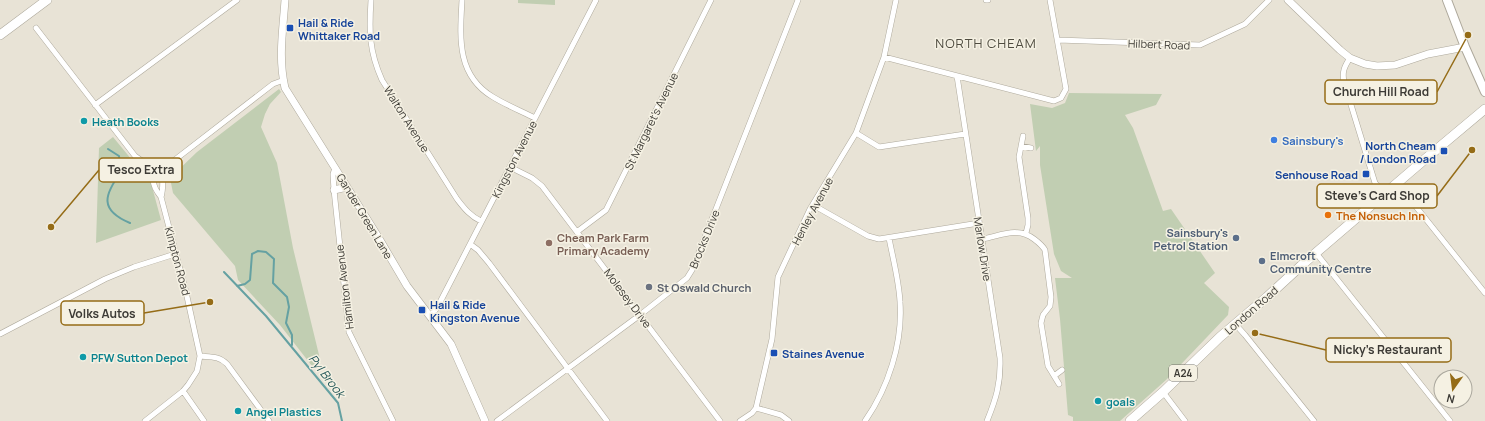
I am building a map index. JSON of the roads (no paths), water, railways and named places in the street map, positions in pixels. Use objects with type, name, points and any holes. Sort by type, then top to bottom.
[{"type":"highway","points":[[0,35],[47,0]]},
{"type":"highway","name":"London Road","points":[[1130,421],[1163,392],[1200,356],[1316,253],[1485,110]]},
{"type":"main road","points":[[1447,0],[1465,47],[1485,92]]},
{"type":"street","points":[[95,105],[237,0]]},
{"type":"street","name":"Gander Green Lane","points":[[285,0],[281,56],[281,70],[285,88],[407,286],[451,344],[485,421]]},
{"type":"street","name":"Walton Avenue","points":[[371,0],[370,42],[382,80],[456,199],[466,211],[481,221]]},
{"type":"street","points":[[462,0],[462,48],[465,65],[471,76],[480,87],[493,97],[535,118]]},
{"type":"street","name":"Kingston Avenue","points":[[430,316],[437,308],[596,0]]},
{"type":"street","name":"St Margaret's Avenue","points":[[578,231],[606,210],[711,0]]},
{"type":"street","name":"Brocks Drive","points":[[497,421],[640,315],[687,278],[692,270],[798,0]]},
{"type":"street","name":"Henley Avenue","points":[[756,408],[770,349],[778,277],[813,205],[856,133],[884,57],[896,0]]},
{"type":"street","points":[[884,57],[1054,101],[1061,98],[1066,89],[1050,0]]},
{"type":"street","name":"Hilbert Road","points":[[1058,40],[1200,45],[1245,24],[1270,0]]},
{"type":"street","points":[[1288,0],[1350,58],[1365,64],[1388,66],[1404,63],[1428,54],[1465,47]]},
{"type":"street","points":[[36,28],[135,156],[142,162],[163,169]]},
{"type":"street","points":[[1350,58],[1342,75],[1375,182],[1384,194]]},
{"type":"street","name":"Marlow Drive","points":[[957,76],[1000,358],[1001,374],[996,399],[987,421]]},
{"type":"street","name":"Kimpton Road","points":[[145,421],[182,391],[197,371],[200,356],[186,292],[161,197],[156,191],[153,178],[154,174],[163,169],[273,84],[284,80]]},
{"type":"street","points":[[856,133],[879,146],[965,134]]},
{"type":"street","points":[[1024,136],[1019,157],[1028,218],[1026,233]]},
{"type":"street","points":[[1021,146],[1031,148]]},
{"type":"street","name":"Molesey Drive","points":[[510,167],[532,178],[542,186],[578,231],[720,421]]},
{"type":"street","name":"Hamilton Avenue","points":[[335,168],[333,174],[334,190],[349,332],[393,421]]},
{"type":"street","name":"Kimpton Road","points":[[161,197],[163,193],[163,169]]},
{"type":"street","points":[[1397,183],[1485,293]]},
{"type":"street","points":[[334,190],[347,187]]},
{"type":"street","points":[[813,205],[868,236],[879,239],[979,223]]},
{"type":"street","points":[[982,239],[1020,232],[1026,233],[1043,246],[1046,255],[1051,301],[1043,315],[1042,323],[1047,361],[1059,384]]},
{"type":"street","points":[[865,421],[884,388],[898,340],[900,302],[889,238]]},
{"type":"street","points":[[470,244],[478,250],[489,264],[607,421]]},
{"type":"street","points":[[1316,253],[1450,421]]},
{"type":"street","points":[[0,334],[134,266],[175,254]]},
{"type":"street","points":[[1236,325],[1314,421]]},
{"type":"street","points":[[200,356],[214,356],[222,359],[269,421]]},
{"type":"street","points":[[1054,376],[1062,370]]},
{"type":"street","points":[[182,391],[204,421]]},
{"type":"street","points":[[1163,392],[1185,421]]},
{"type":"street","points":[[740,421],[752,413],[756,408],[781,415],[789,421]]},
{"type":"waterway","name":"Pyl Brook","points":[[108,149],[119,156],[121,172],[115,180],[108,195],[109,207],[113,213],[130,223]]},
{"type":"waterway","name":"Pyl Brook","points":[[237,286],[245,284],[250,280],[252,254],[258,251],[266,252],[274,259],[273,283],[287,297],[289,307],[286,323],[292,335],[292,345]]},
{"type":"waterway","name":"Pyl Brook","points":[[224,272],[266,316],[338,403],[342,421]]},
{"type":"place","name":"Hail & Ride Whittaker Road","points":[[290,28]]},
{"type":"place","name":"Church Hill Road","points":[[1468,35]]},
{"type":"place","name":"Heath Books","points":[[84,121]]},
{"type":"place","name":"Sainsbury's","points":[[1274,140]]},
{"type":"place","name":"Steve's Card Shop","points":[[1472,150]]},
{"type":"place","name":"North Cheam / London Road","points":[[1444,151]]},
{"type":"place","name":"Senhouse Road","points":[[1366,174]]},
{"type":"place","name":"The Nonsuch Inn","points":[[1328,215]]},
{"type":"place","name":"Tesco Extra","points":[[51,227]]},
{"type":"place","name":"Sainsbury's Petrol Station","points":[[1236,238]]},
{"type":"place","name":"Cheam Park Farm Primary Academy","points":[[549,243]]},
{"type":"place","name":"Elmcroft Community Centre","points":[[1262,261]]},
{"type":"place","name":"St Oswald Church","points":[[649,287]]},
{"type":"place","name":"Volks Autos","points":[[210,302]]},
{"type":"place","name":"Hail & Ride Kingston Avenue","points":[[422,310]]},
{"type":"place","name":"Nicky's Restaurant","points":[[1255,333]]},
{"type":"place","name":"Staines Avenue","points":[[774,353]]},
{"type":"place","name":"PFW Sutton Depot","points":[[83,357]]},
{"type":"place","name":"goals","points":[[1098,401]]},
{"type":"place","name":"Angel Plastics","points":[[238,411]]},
{"type":"district","name":"NORTH CHEAM","points":[[986,43]]}]
